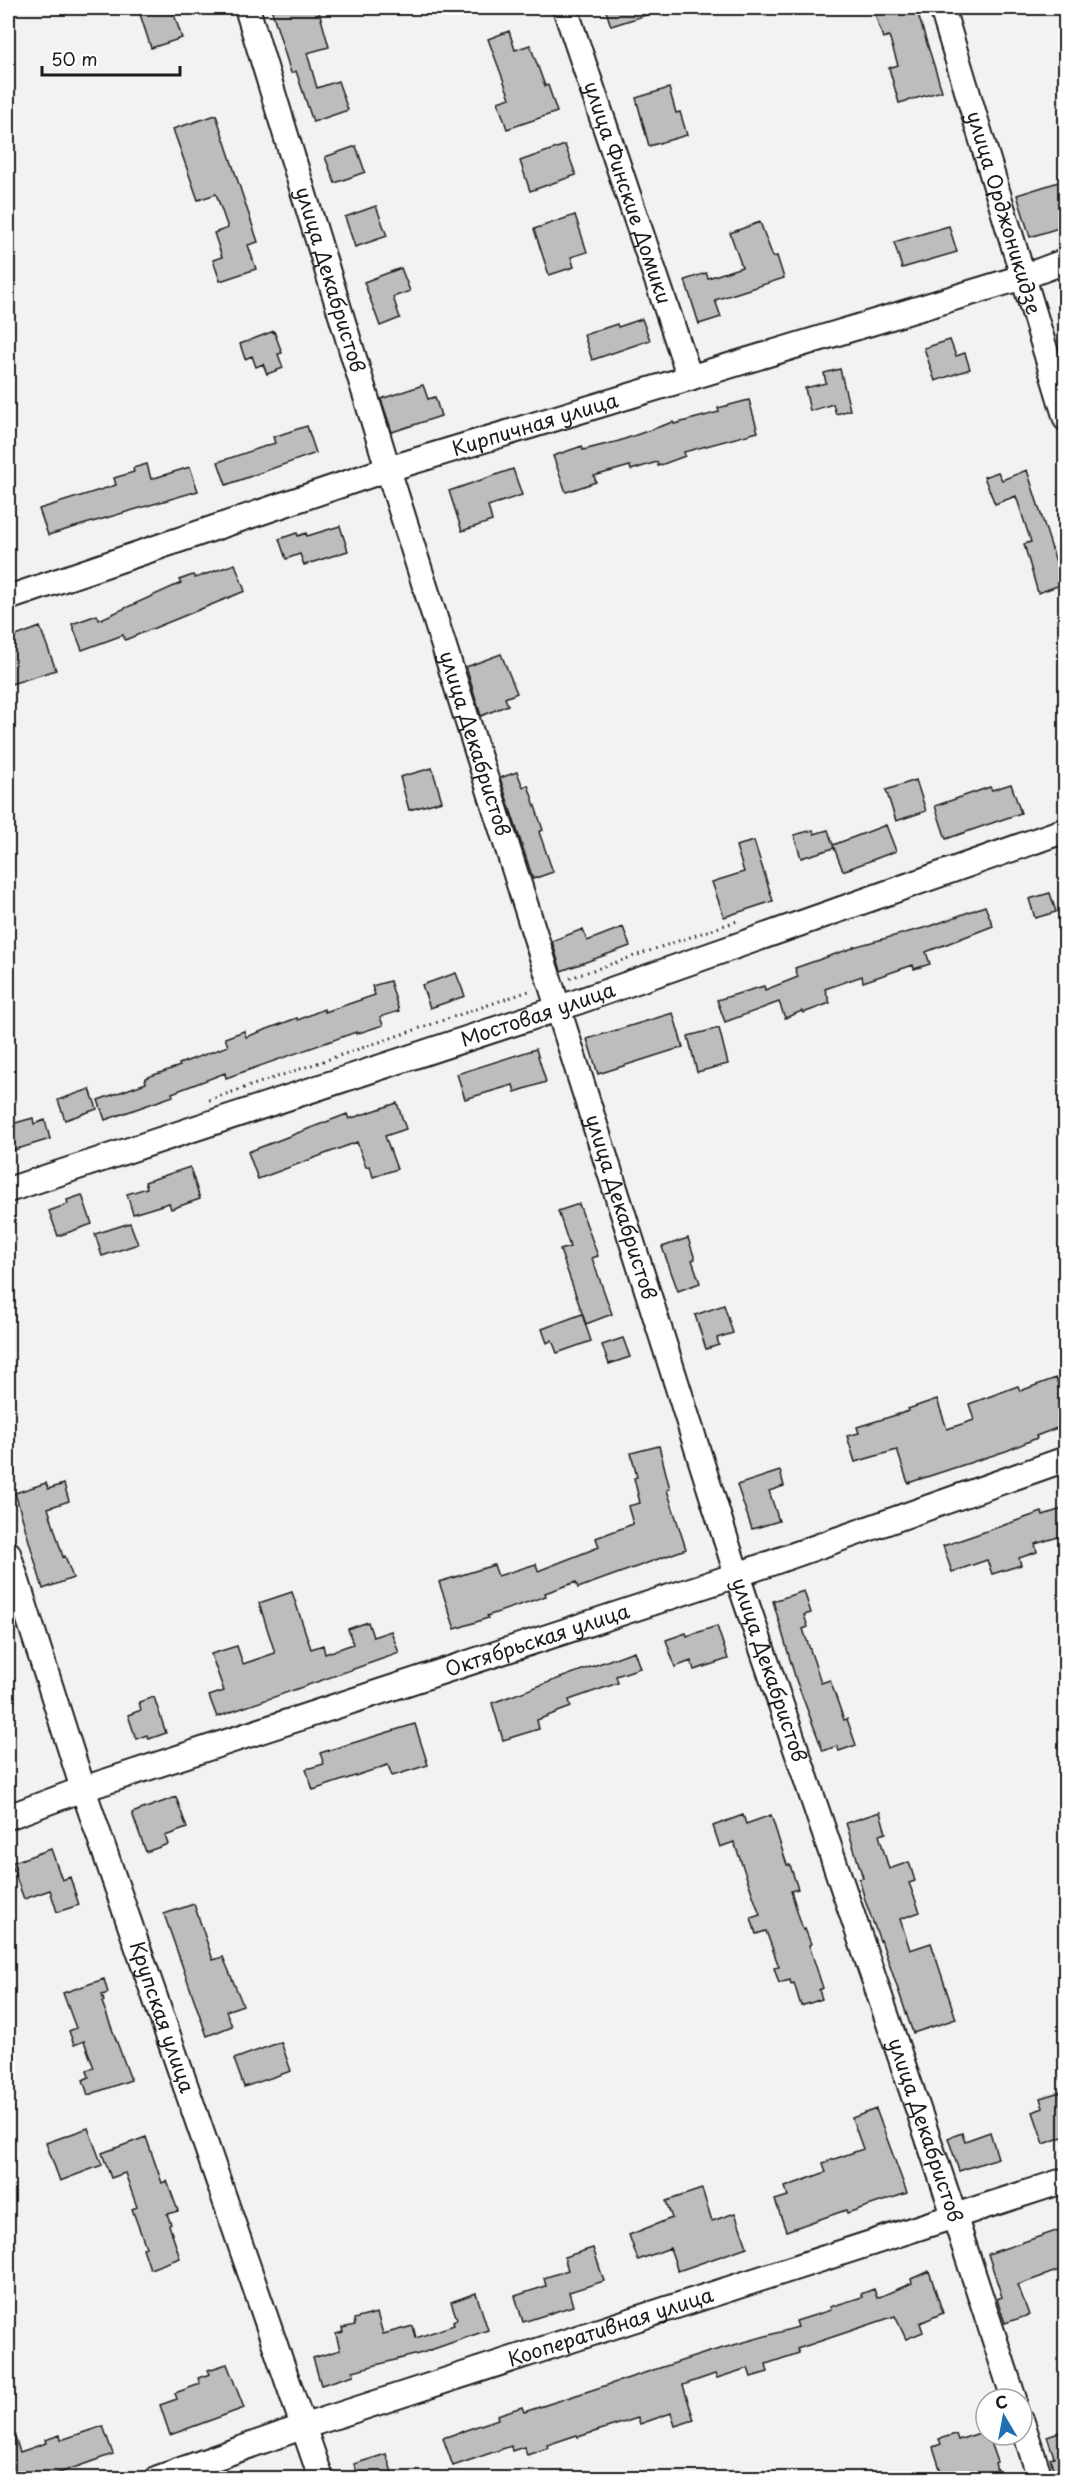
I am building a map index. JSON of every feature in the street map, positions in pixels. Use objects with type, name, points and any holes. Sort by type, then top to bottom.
[{"type":"street","name":"улица Декабристов","points":[[248,8],[388,470],[737,1575],[1010,2387]]},
{"type":"street","name":"улица Финские Домики","points":[[565,8],[690,378]]},
{"type":"street","name":"улица Орджоникидзе","points":[[942,8],[1065,419]]},
{"type":"street","name":"Кирпичная улица","points":[[8,598],[388,470],[1023,277],[1065,261]]},
{"type":"street","name":"Мостовая улица","points":[[8,1190],[557,1009],[1065,830]]},
{"type":"street","name":"Октябрьская улица","points":[[8,1817],[83,1789],[737,1575],[1065,1459]]},
{"type":"street","name":"Крупская улица","points":[[8,1553],[83,1789],[305,2426],[321,2478]]},
{"type":"street","name":"Кооперативная улица","points":[[158,2478],[305,2426],[955,2218],[1065,2180]]},
{"type":"street","points":[[1030,2447],[1040,2478]]},
{"type":"building","points":[[138,8],[172,8],[182,38],[151,48]]},
{"type":"building","points":[[271,8],[318,8],[329,47],[307,53],[317,88],[338,81],[348,110],[313,122],[296,71],[291,73]]},
{"type":"building","points":[[605,8],[658,8],[659,11],[611,26]]},
{"type":"building","points":[[873,8],[916,8],[942,91],[899,103],[889,68],[898,65],[889,36],[883,38]]},
{"type":"building","points":[[509,31],[515,50],[530,45],[557,112],[507,129],[498,102],[510,98],[488,39]]},
{"type":"building","points":[[669,88],[676,113],[680,112],[687,135],[649,146],[636,98]]},
{"type":"building","points":[[216,115],[258,242],[248,245],[256,269],[220,281],[213,260],[222,257],[214,233],[228,228],[216,194],[198,200],[173,129]]},
{"type":"building","points":[[565,145],[576,175],[530,191],[520,161]]},
{"type":"building","points":[[356,146],[365,172],[335,183],[325,157]]},
{"type":"building","points":[[1065,180],[1065,226],[1030,237],[1017,195]]},
{"type":"building","points":[[376,206],[387,236],[355,247],[345,217]]},
{"type":"building","points":[[575,215],[587,252],[571,257],[574,267],[549,275],[534,229]]},
{"type":"building","points":[[760,222],[773,257],[777,256],[784,278],[715,300],[721,317],[699,324],[685,280],[706,273],[708,278],[742,267],[730,233]]},
{"type":"building","points":[[949,226],[957,252],[902,268],[894,242]]},
{"type":"building","points":[[401,268],[410,291],[393,297],[400,318],[380,326],[364,282]]},
{"type":"building","points":[[642,319],[650,340],[592,360],[584,335],[617,324],[618,327]]},
{"type":"building","points":[[274,331],[282,353],[278,354],[283,368],[267,374],[263,364],[256,367],[252,356],[245,359],[240,344]]},
{"type":"building","points":[[950,340],[956,356],[965,353],[970,369],[935,381],[924,348]]},
{"type":"building","points":[[840,369],[850,410],[836,414],[833,404],[810,411],[805,388],[826,383],[824,373]]},
{"type":"building","points":[[423,385],[428,399],[435,397],[441,416],[392,432],[381,399]]},
{"type":"building","points":[[749,400],[758,432],[684,452],[685,456],[658,466],[657,462],[631,470],[630,466],[594,476],[596,482],[566,492],[553,456],[582,446],[583,450],[619,441],[673,422],[674,424],[719,412],[718,408]]},
{"type":"building","points":[[307,426],[316,453],[226,485],[218,462],[275,443],[273,437]]},
{"type":"building","points":[[147,464],[151,479],[190,467],[198,491],[48,535],[39,509],[116,485],[114,478],[134,472],[133,468]]},
{"type":"building","points":[[513,469],[522,495],[488,506],[492,521],[462,531],[449,491]]},
{"type":"building","points":[[1027,470],[1063,584],[1038,593],[1024,544],[1031,542],[1016,496],[995,504],[984,477],[998,472],[1002,480]]},
{"type":"building","points":[[340,526],[348,551],[304,565],[300,554],[286,559],[279,539],[297,533],[298,536],[306,533],[307,536]]},
{"type":"building","points":[[235,564],[245,591],[125,640],[123,635],[82,650],[72,624],[97,615],[99,620],[181,583],[179,580],[193,575],[195,578]]},
{"type":"building","points":[[40,627],[56,670],[8,685],[8,639]]},
{"type":"building","points":[[501,654],[517,693],[505,698],[508,705],[481,716],[466,667]]},
{"type":"building","points":[[432,768],[442,801],[409,810],[400,777]]},
{"type":"building","points":[[517,772],[523,787],[528,785],[543,830],[539,832],[553,872],[533,879],[500,778]]},
{"type":"building","points":[[916,780],[926,811],[896,821],[886,790]]},
{"type":"building","points":[[1011,784],[1021,813],[946,839],[935,806],[990,787],[992,790]]},
{"type":"building","points":[[886,825],[896,851],[843,871],[833,845]]},
{"type":"building","points":[[813,830],[814,834],[828,830],[834,848],[801,858],[794,835]]},
{"type":"building","points":[[754,841],[773,901],[724,917],[712,882],[744,872],[736,846]]},
{"type":"building","points":[[1050,893],[1056,912],[1035,918],[1029,899]]},
{"type":"building","points":[[985,906],[993,926],[926,952],[930,964],[914,969],[913,965],[863,982],[862,976],[825,989],[830,1003],[803,1013],[802,1011],[785,1018],[779,1002],[725,1022],[717,1000],[764,986],[765,990],[798,977],[795,968],[853,947],[931,926]]},
{"type":"building","points":[[623,927],[630,946],[561,971],[552,941],[583,929],[587,941]]},
{"type":"building","points":[[456,973],[465,996],[430,1008],[422,985]]},
{"type":"building","points":[[390,981],[399,1011],[380,1017],[383,1025],[356,1034],[356,1032],[226,1078],[225,1073],[172,1093],[173,1096],[105,1120],[98,1100],[146,1083],[145,1078],[228,1046],[225,1038],[244,1031],[246,1037],[324,1009],[325,1012],[375,995],[372,986]]},
{"type":"building","points":[[673,1013],[683,1047],[598,1074],[587,1039]]},
{"type":"building","points":[[719,1028],[728,1064],[697,1072],[688,1036]]},
{"type":"building","points":[[536,1049],[546,1082],[515,1092],[513,1085],[465,1099],[457,1074]]},
{"type":"building","points":[[90,1089],[97,1109],[65,1120],[58,1100]]},
{"type":"building","points":[[397,1103],[406,1129],[385,1136],[397,1169],[373,1177],[370,1166],[366,1167],[357,1142],[258,1179],[248,1152],[347,1114],[349,1119]]},
{"type":"building","points":[[33,1118],[34,1124],[45,1120],[50,1139],[14,1150],[8,1125]]},
{"type":"building","points":[[190,1167],[200,1199],[171,1209],[169,1203],[133,1214],[127,1194],[147,1188],[145,1182]]},
{"type":"building","points":[[82,1195],[92,1224],[58,1236],[49,1211],[68,1204],[67,1200]]},
{"type":"building","points":[[579,1204],[598,1256],[592,1258],[612,1314],[586,1324],[560,1250],[570,1247],[558,1211]]},
{"type":"building","points":[[130,1223],[138,1244],[102,1256],[95,1234]]},
{"type":"building","points":[[688,1238],[695,1259],[692,1260],[700,1283],[678,1291],[662,1247]]},
{"type":"building","points":[[724,1305],[733,1333],[717,1338],[719,1345],[706,1349],[695,1315]]},
{"type":"building","points":[[582,1314],[591,1341],[557,1353],[552,1340],[547,1343],[542,1329]]},
{"type":"building","points":[[623,1338],[630,1357],[609,1364],[602,1345]]},
{"type":"building","points":[[1056,1378],[1065,1406],[1065,1425],[1006,1451],[908,1483],[897,1450],[855,1462],[847,1436],[859,1433],[857,1427],[909,1411],[908,1409],[937,1399],[947,1429],[974,1420],[969,1404],[1018,1386],[1020,1391]]},
{"type":"building","points":[[659,1446],[670,1489],[667,1490],[686,1549],[578,1588],[576,1582],[545,1593],[546,1596],[455,1629],[439,1582],[494,1565],[498,1576],[536,1564],[538,1571],[599,1547],[596,1538],[633,1524],[628,1506],[640,1503],[631,1453]]},
{"type":"building","points":[[780,1471],[784,1486],[769,1491],[779,1521],[752,1529],[737,1485]]},
{"type":"building","points":[[46,1483],[48,1489],[64,1484],[69,1501],[48,1508],[63,1557],[65,1556],[73,1578],[43,1589],[15,1493]]},
{"type":"building","points":[[1065,1508],[1065,1535],[1035,1544],[1037,1552],[1019,1558],[1021,1565],[992,1574],[987,1560],[952,1572],[943,1546],[1042,1512],[1043,1515]]},
{"type":"building","points":[[804,1591],[811,1613],[804,1615],[808,1627],[803,1629],[821,1683],[830,1680],[844,1720],[847,1719],[856,1745],[839,1751],[837,1746],[823,1751],[796,1680],[773,1601]]},
{"type":"building","points":[[292,1592],[311,1649],[323,1645],[325,1654],[353,1644],[348,1629],[368,1622],[373,1637],[391,1631],[399,1653],[217,1717],[209,1696],[224,1691],[211,1654],[237,1646],[243,1664],[275,1653],[259,1603]]},
{"type":"building","points":[[717,1626],[728,1659],[694,1670],[691,1661],[675,1667],[666,1640]]},
{"type":"building","points":[[634,1651],[640,1668],[616,1676],[618,1683],[569,1700],[571,1707],[537,1720],[539,1729],[503,1740],[492,1703]]},
{"type":"building","points":[[154,1697],[166,1733],[149,1739],[147,1735],[136,1739],[128,1715],[141,1710],[139,1702]]},
{"type":"building","points":[[415,1724],[428,1765],[392,1776],[388,1765],[313,1790],[306,1769],[324,1764],[320,1753]]},
{"type":"building","points":[[176,1797],[187,1828],[165,1836],[168,1844],[146,1852],[132,1813]]},
{"type":"building","points":[[880,1812],[886,1833],[879,1835],[889,1869],[909,1862],[915,1881],[909,1883],[920,1912],[900,1919],[910,1950],[931,1943],[956,2019],[913,2033],[866,1903],[859,1879],[863,1878],[846,1823]]},
{"type":"building","points":[[743,1815],[746,1824],[771,1815],[787,1865],[790,1865],[798,1889],[791,1891],[803,1930],[805,1929],[811,1944],[809,1945],[823,1988],[819,1990],[822,1999],[801,2006],[794,1983],[791,1984],[790,1980],[779,1983],[774,1968],[779,1967],[766,1931],[756,1934],[751,1918],[760,1915],[734,1842],[720,1847],[713,1826]]},
{"type":"building","points":[[51,1849],[62,1880],[70,1877],[79,1905],[57,1912],[50,1890],[24,1899],[11,1863]]},
{"type":"building","points":[[194,1904],[213,1960],[223,1957],[243,2005],[226,2011],[232,2026],[207,2036],[164,1914]]},
{"type":"building","points":[[104,1979],[108,1993],[102,1995],[104,2001],[102,2002],[131,2080],[88,2095],[83,2080],[89,2077],[87,2070],[94,2068],[84,2041],[74,2045],[69,2031],[76,2028],[63,1993]]},
{"type":"building","points":[[281,2042],[291,2071],[244,2087],[234,2059]]},
{"type":"building","points":[[1060,2092],[1065,2109],[1065,2136],[1044,2144],[1033,2112],[1043,2108],[1040,2098]]},
{"type":"building","points":[[876,2109],[907,2193],[847,2213],[846,2210],[786,2231],[775,2200],[788,2196],[785,2187],[826,2172],[823,2163],[863,2149],[852,2118]]},
{"type":"building","points":[[88,2128],[102,2165],[60,2181],[46,2143]]},
{"type":"building","points":[[990,2132],[998,2158],[959,2171],[948,2138],[962,2133],[965,2141]]},
{"type":"building","points":[[146,2137],[162,2183],[167,2181],[178,2211],[167,2214],[180,2258],[150,2269],[143,2248],[146,2247],[132,2209],[137,2207],[125,2173],[111,2178],[102,2153]]},
{"type":"building","points":[[702,2189],[712,2221],[735,2213],[747,2247],[678,2271],[670,2248],[638,2260],[629,2235],[672,2218],[666,2201]]},
{"type":"building","points":[[1065,2228],[1065,2268],[1018,2285],[1029,2315],[1005,2323],[997,2299],[1002,2297],[988,2254]]},
{"type":"building","points":[[593,2248],[604,2281],[569,2292],[573,2306],[523,2322],[515,2296],[546,2286],[544,2278],[568,2270],[564,2257]]},
{"type":"building","points":[[929,2271],[943,2313],[920,2323],[923,2332],[906,2339],[895,2316],[797,2349],[799,2353],[766,2364],[768,2372],[751,2377],[748,2368],[717,2378],[715,2374],[683,2385],[694,2420],[675,2426],[671,2413],[640,2424],[638,2418],[547,2445],[548,2448],[527,2455],[524,2447],[512,2451],[511,2446],[453,2466],[443,2438],[498,2419],[497,2415],[522,2407],[524,2412],[709,2352],[798,2327],[796,2321],[831,2310],[830,2307],[862,2297],[861,2294],[874,2289],[877,2298],[912,2283],[911,2279]]},
{"type":"building","points":[[476,2293],[488,2330],[422,2353],[353,2371],[354,2375],[321,2385],[313,2358],[340,2350],[336,2334],[343,2332],[342,2328],[355,2325],[354,2319],[377,2313],[383,2334],[413,2326],[416,2338],[454,2325],[453,2321],[457,2319],[451,2302]]},
{"type":"building","points":[[227,2364],[244,2408],[170,2435],[160,2405],[177,2399],[175,2393],[200,2384],[198,2378],[210,2374],[208,2370]]},
{"type":"building","points":[[8,2423],[10,2423],[20,2452],[46,2443],[45,2440],[60,2435],[61,2440],[103,2426],[113,2454],[45,2478],[8,2478]]},
{"type":"building","points":[[1065,2430],[1065,2478],[1056,2478],[1050,2458],[1054,2457],[1047,2436]]},
{"type":"building","points":[[956,2434],[958,2440],[974,2435],[974,2447],[992,2447],[999,2478],[969,2478],[967,2472],[943,2478],[933,2447],[941,2444],[939,2439]]},
{"type":"building","points":[[386,2454],[393,2475],[384,2478],[359,2478],[354,2464]]}]
